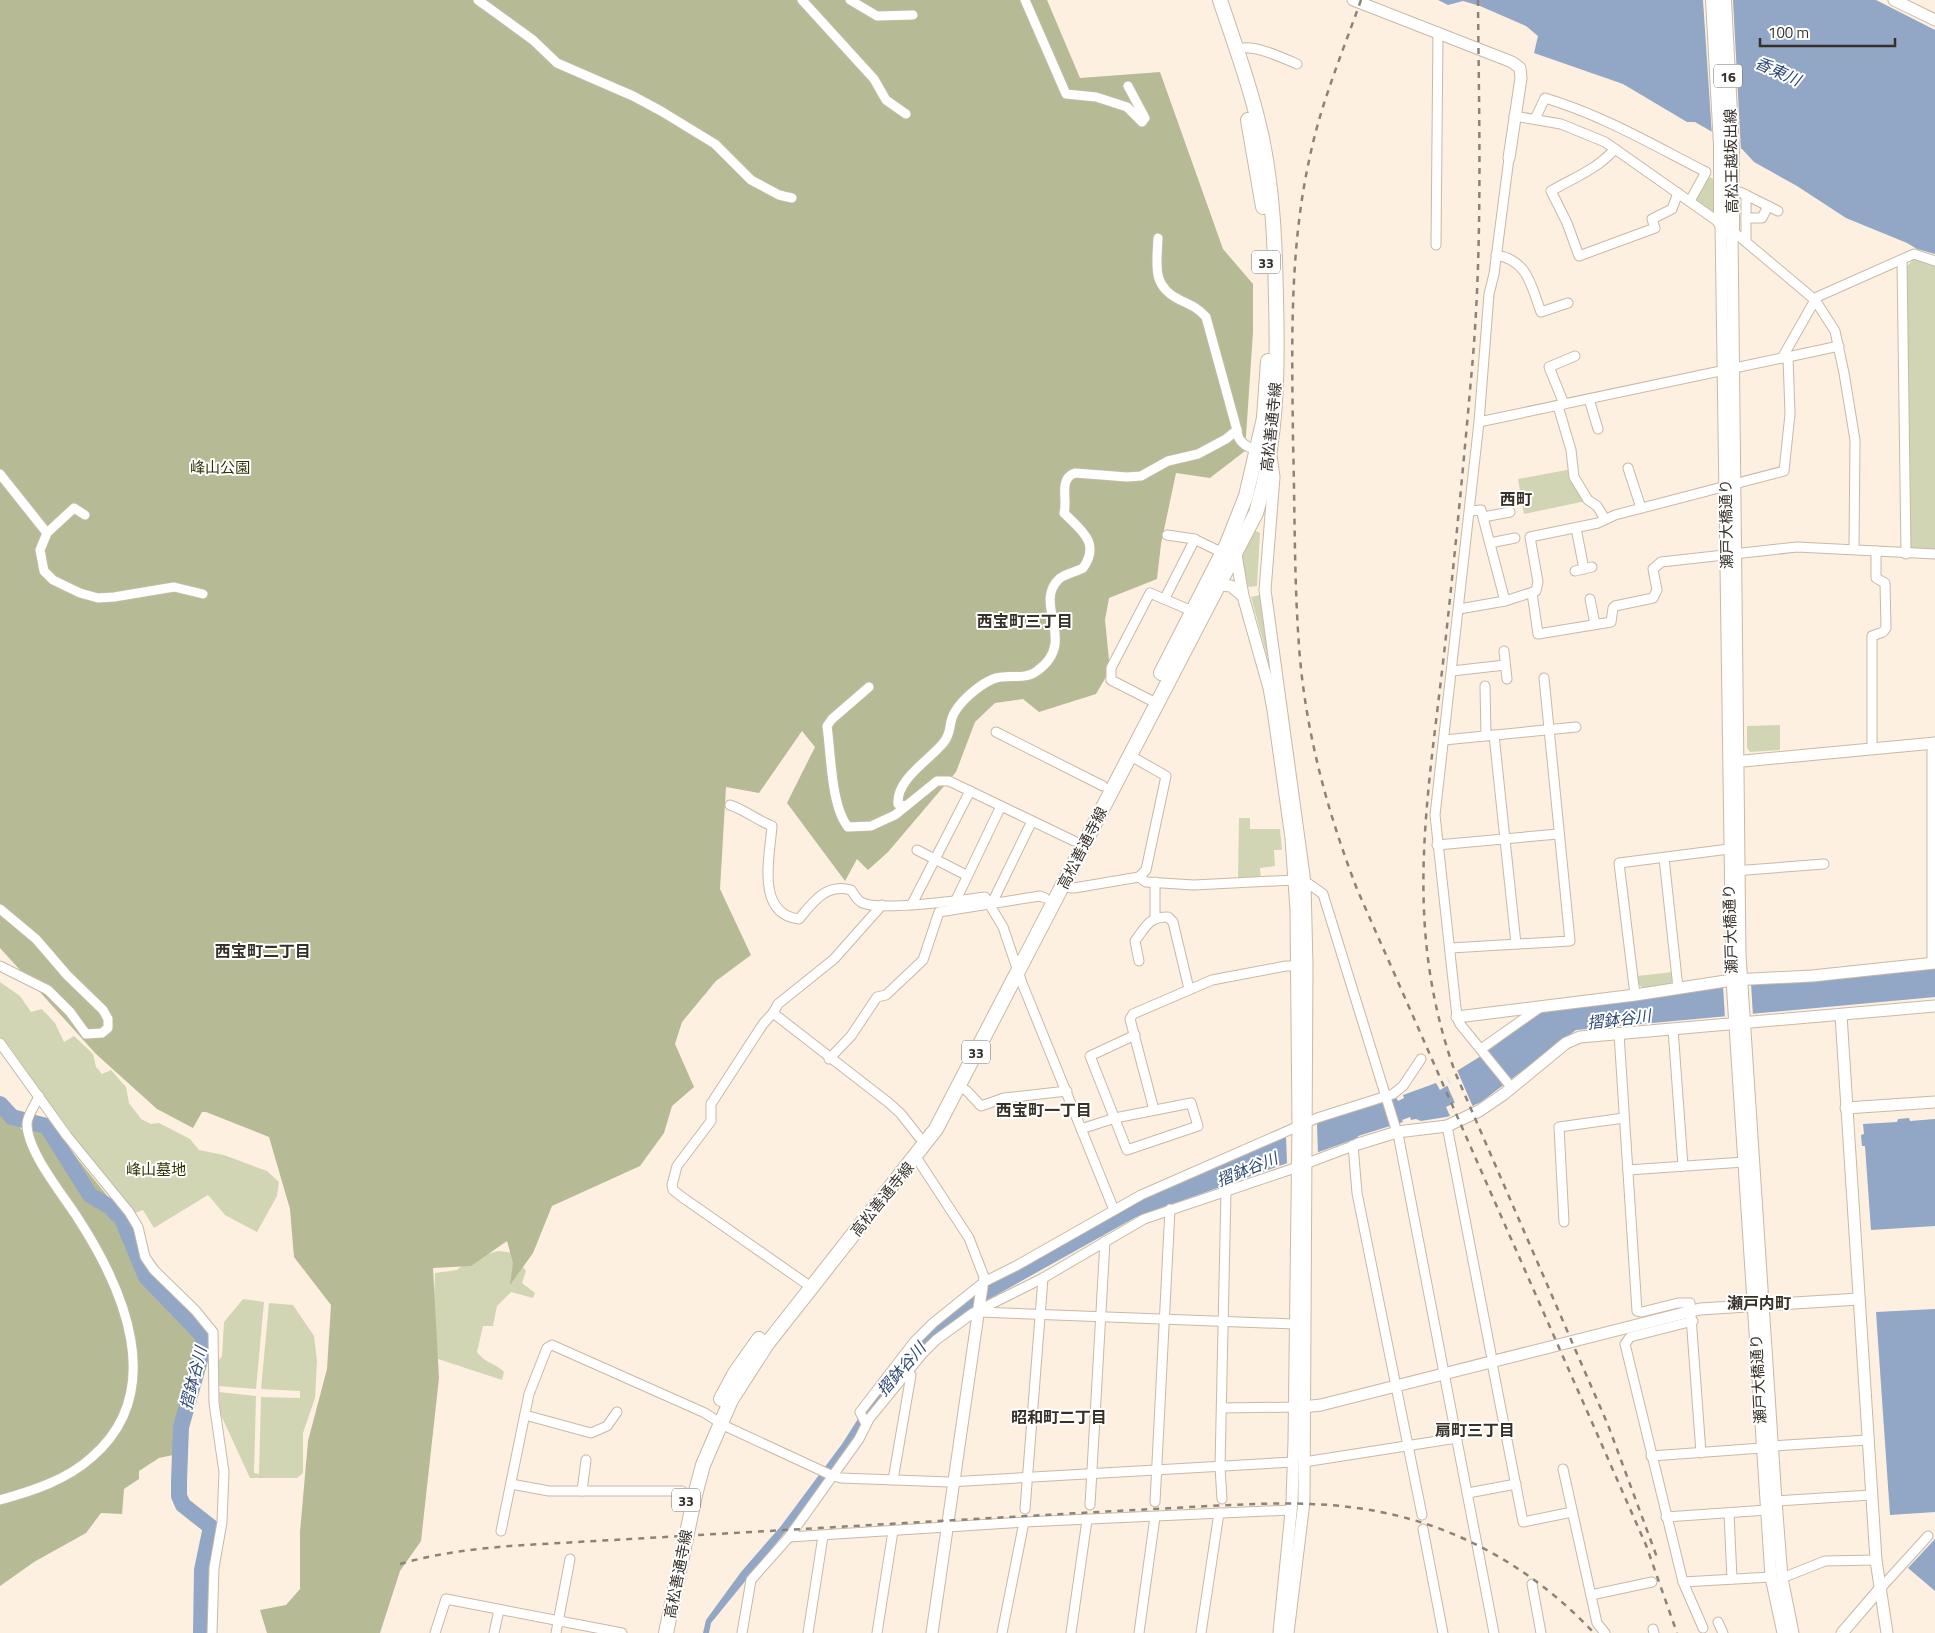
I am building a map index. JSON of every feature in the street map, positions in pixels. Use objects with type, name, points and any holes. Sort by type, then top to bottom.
[{"type":"main road","name":"高松善通寺線","points":[[658,1633],[695,1464],[716,1420],[735,1373],[916,1157],[936,1129],[959,1086],[1016,966],[1045,898],[1103,786],[1218,585],[1229,553],[1235,527],[1264,451],[1264,410],[1268,361],[1262,202],[1245,106],[1211,0]]},
{"type":"main road","name":"高松善通寺線","points":[[808,1285],[919,1137],[943,1099],[1062,887],[1130,755],[1192,611],[1256,513],[1278,361],[1276,270],[1271,201],[1260,129],[1220,0]]},
{"type":"main road","name":"高松王越坂出線","points":[[1713,0],[1727,148]]},
{"type":"main road","name":"高松王越坂出線","points":[[1724,0],[1727,228]]},
{"type":"main road","name":"高松善通寺線","points":[[666,1633],[694,1495],[716,1420]]},
{"type":"street","points":[[478,0],[533,40],[557,63],[633,96],[661,111],[715,144],[750,180],[779,195],[792,198]]},
{"type":"street","points":[[802,0],[874,79],[886,100],[906,114]]},
{"type":"street","points":[[850,0],[877,16],[913,15]]},
{"type":"street","points":[[1025,0],[1066,94],[1096,97],[1127,108],[1142,122],[1145,118],[1128,86]]},
{"type":"street","points":[[1353,0],[1512,62],[1520,68],[1522,78],[1514,116],[1489,294],[1470,511],[1435,815],[1437,845],[1451,948],[1457,1017],[1510,1085]]},
{"type":"street","points":[[1894,0],[1935,20]]},
{"type":"street","points":[[1436,245],[1438,32]]},
{"type":"street","points":[[1237,50],[1241,48],[1258,50],[1297,64]]},
{"type":"street","points":[[1536,119],[1545,98],[1575,107],[1610,122],[1709,173],[1690,201]]},
{"type":"street","points":[[1514,116],[1560,124],[1605,142],[1746,242],[1815,300],[1835,332],[1855,440],[1854,549]]},
{"type":"street","points":[[1616,149],[1603,163],[1551,191],[1567,223],[1579,256],[1655,228],[1652,219],[1672,209],[1678,193]]},
{"type":"street","points":[[1746,242],[1744,193],[1778,211]]},
{"type":"street","points":[[1746,218],[1762,218],[1768,206]]},
{"type":"street","name":"瀬戸大橋通り","points":[[1727,228],[1734,871],[1740,947],[1737,982],[1767,1447],[1767,1510],[1783,1633]]},
{"type":"street","points":[[1158,238],[1157,276],[1164,290],[1199,308],[1206,318],[1237,430],[1237,436],[1250,450],[1264,451],[1274,477],[1265,590],[1300,881],[1302,966],[1304,1238],[1298,1408],[1299,1462],[1303,1508],[1288,1633]]},
{"type":"street","points":[[1496,254],[1516,261],[1528,276],[1541,312],[1568,303]]},
{"type":"street","points":[[1458,609],[1532,593],[1538,587],[1530,537],[1598,523],[1641,508],[1784,471],[1790,414],[1785,357],[1817,297],[1914,254],[1935,261]]},
{"type":"street","points":[[1902,260],[1906,554]]},
{"type":"street","points":[[1479,422],[1839,346]]},
{"type":"street","points":[[1575,356],[1549,367],[1561,405],[1571,450],[1574,477],[1588,500],[1597,506],[1605,519]]},
{"type":"street","points":[[1589,399],[1598,429]]},
{"type":"street","points":[[906,806],[898,804],[897,796],[908,780],[944,743],[951,731],[952,718],[962,703],[993,678],[1035,673],[1047,663],[1055,649],[1057,636],[1049,598],[1054,585],[1060,577],[1083,568],[1090,552],[1085,534],[1064,512],[1066,480],[1069,475],[1075,473],[1127,477],[1141,476],[1168,461],[1198,454],[1226,439],[1237,430]]},
{"type":"street","points":[[1628,468],[1641,508]]},
{"type":"street","points":[[0,474],[47,533]]},
{"type":"street","points":[[85,515],[74,508],[47,533],[40,550],[44,571],[53,580],[80,593],[98,598],[174,587],[203,594]]},
{"type":"street","points":[[1470,511],[1481,510],[1505,600]]},
{"type":"street","points":[[1483,517],[1510,512]]},
{"type":"street","points":[[1576,528],[1584,569]]},
{"type":"street","points":[[1167,535],[1195,539],[1229,553],[1243,596],[1270,695],[1291,838],[1300,881]]},
{"type":"street","points":[[1490,543],[1515,538]]},
{"type":"street","points":[[1166,598],[1195,539]]},
{"type":"street","points":[[1532,593],[1538,634],[1611,622],[1615,606],[1653,598],[1657,590],[1653,569],[1661,562],[1798,546],[1876,550],[1906,554],[1935,554]]},
{"type":"street","points":[[1872,749],[1872,636],[1883,632],[1886,628],[1885,583],[1876,578],[1876,550]]},
{"type":"street","points":[[1218,585],[1231,586],[1243,596]]},
{"type":"street","points":[[1152,701],[1111,680],[1110,671],[1148,595],[1154,592],[1192,611]]},
{"type":"street","points":[[1590,599],[1595,624]]},
{"type":"street","points":[[1504,651],[1507,679]]},
{"type":"street","points":[[1452,671],[1505,665]]},
{"type":"street","points":[[1451,948],[1570,941],[1544,678]]},
{"type":"street","points":[[1485,686],[1505,839],[1516,944]]},
{"type":"street","points":[[869,687],[827,726],[836,806],[848,827],[871,826],[894,815],[937,781],[949,781],[1074,842]]},
{"type":"street","points":[[1444,740],[1576,727]]},
{"type":"street","points":[[996,732],[1103,786]]},
{"type":"street","points":[[1457,1017],[1678,988],[1934,963],[1932,750],[1935,743],[1733,762]]},
{"type":"street","points":[[1062,887],[1074,888],[1139,877],[1146,870],[1166,776],[1130,755]]},
{"type":"street","name":"瀬戸大橋通り","points":[[1733,762],[1729,850],[1734,871]]},
{"type":"street","points":[[912,904],[970,791]]},
{"type":"street","points":[[730,805],[742,809],[759,821],[772,826],[768,886],[778,910],[785,915],[799,919],[817,897],[835,889],[851,890],[861,902],[882,905],[985,897],[1003,928],[1016,966],[1114,1210]]},
{"type":"street","points":[[956,900],[966,875],[1001,806]]},
{"type":"street","points":[[991,905],[1032,821]]},
{"type":"street","points":[[1437,845],[1558,834]]},
{"type":"street","points":[[917,850],[966,875]]},
{"type":"street","points":[[1635,995],[1619,863],[1729,850]]},
{"type":"street","points":[[1664,858],[1678,988]]},
{"type":"street","points":[[1734,871],[1824,864]]},
{"type":"street","points":[[1139,877],[1146,882],[1194,885],[1300,881],[1323,894],[1396,1128],[1494,1633]]},
{"type":"street","points":[[1139,961],[1135,942],[1156,917],[1155,882]]},
{"type":"street","points":[[829,1059],[850,1036],[877,997],[886,995],[923,960],[939,912],[1040,896],[1045,898]]},
{"type":"street","points":[[808,1285],[682,1197],[673,1190],[672,1185],[677,1166],[711,1121],[711,1104],[778,1004],[834,959],[882,905]]},
{"type":"street","points":[[0,909],[36,939],[67,975],[103,1010],[108,1019],[108,1028],[102,1033],[86,1034],[70,1012],[48,990],[0,966]]},
{"type":"street","points":[[1156,917],[1168,917],[1173,922],[1189,989]]},
{"type":"street","points":[[1154,1110],[1130,1019],[1133,1014],[1212,980],[1286,966],[1302,966]]},
{"type":"street","points":[[1482,1051],[1544,1005]]},
{"type":"street","points":[[742,1633],[751,1580],[789,1537],[859,1439],[866,1423],[907,1372],[936,1340],[979,1309],[1043,1278],[1144,1219],[1226,1191],[1396,1128],[1447,1126],[1489,1106],[1510,1085],[1573,1039],[1740,1021],[1841,1015],[1935,1006]]},
{"type":"street","points":[[773,1014],[829,1059],[889,1103],[901,1114],[919,1137]]},
{"type":"street","points":[[1841,1015],[1871,1495],[1879,1590],[1887,1633]]},
{"type":"street","name":"瀬戸大橋通り","points":[[1740,1021],[1744,1162],[1758,1306]]},
{"type":"street","points":[[1673,1029],[1683,1166]]},
{"type":"street","points":[[1619,1034],[1637,1311],[1642,1312],[1687,1302],[1690,1303],[1701,1453]]},
{"type":"street","points":[[1081,1129],[1115,1118],[1191,1102],[1198,1126],[1128,1150],[1115,1118],[1090,1056],[1135,1035]]},
{"type":"street","points":[[0,1043],[68,1136],[129,1212],[138,1227],[145,1257],[154,1270],[195,1310],[213,1332],[214,1403],[222,1449],[224,1480],[222,1522],[214,1568],[212,1633]]},
{"type":"street","points":[[866,1423],[860,1412],[914,1342],[933,1323],[983,1285],[1141,1195],[1302,1127],[1387,1098],[1403,1086],[1421,1059]]},
{"type":"street","points":[[959,1086],[967,1091],[981,1106],[1004,1098],[1067,1091]]},
{"type":"street","points":[[0,1500],[61,1478],[92,1458],[108,1443],[119,1427],[126,1414],[133,1386],[133,1345],[128,1323],[97,1251],[73,1210],[50,1179],[29,1136],[27,1121],[39,1096]]},
{"type":"street","points":[[1846,1108],[1935,1102]]},
{"type":"street","points":[[1564,1222],[1558,1127],[1624,1118]]},
{"type":"street","points":[[1447,1126],[1491,1354]]},
{"type":"street","points":[[1355,1144],[1357,1193],[1422,1515]]},
{"type":"street","points":[[916,1157],[969,1238],[983,1285],[932,1633]]},
{"type":"street","points":[[1279,1633],[1291,1510],[1299,1462],[1294,1431],[1298,1408],[1294,1392],[1294,1324],[1302,1162]]},
{"type":"street","points":[[1628,1170],[1744,1162]]},
{"type":"street","points":[[1222,1499],[1220,1467],[1226,1191]]},
{"type":"street","points":[[1155,1502],[1170,1209]]},
{"type":"street","points":[[1090,1505],[1105,1241]]},
{"type":"street","points":[[1025,1509],[1043,1278]]},
{"type":"street","points":[[1222,1408],[1298,1408],[1692,1316],[1758,1306],[1859,1299]]},
{"type":"street","points":[[979,1309],[1041,1315],[1294,1324]]},
{"type":"street","points":[[1692,1316],[1626,1340],[1625,1344],[1683,1582],[1703,1628]]},
{"type":"street","points":[[502,1530],[529,1394],[547,1348],[555,1345],[831,1476],[955,1481],[1220,1467],[1299,1462],[1456,1438]]},
{"type":"street","points":[[1493,1368],[1523,1522],[1572,1512]]},
{"type":"street","points":[[893,1480],[911,1375],[907,1372]]},
{"type":"street","points":[[525,1415],[591,1433],[608,1426],[617,1412]]},
{"type":"street","points":[[1651,1456],[1868,1440]]},
{"type":"street","name":"瀬戸大橋通り","points":[[1767,1447],[1776,1501],[1777,1577],[1793,1633]]},
{"type":"street","points":[[582,1491],[586,1460]]},
{"type":"street","points":[[1563,1469],[1597,1623],[1605,1633]]},
{"type":"street","points":[[511,1484],[549,1491],[682,1491]]},
{"type":"street","points":[[1468,1493],[1516,1484]]},
{"type":"street","points":[[1776,1501],[1871,1495]]},
{"type":"street","points":[[789,1537],[1024,1522],[1291,1510]]},
{"type":"street","points":[[1666,1517],[1767,1510]]},
{"type":"street","points":[[1729,1513],[1732,1579]]},
{"type":"street","points":[[1201,1633],[1219,1514]]},
{"type":"street","points":[[1139,1633],[1155,1517]]},
{"type":"street","points":[[1071,1633],[1087,1520]]},
{"type":"street","points":[[1002,1633],[1024,1522]]},
{"type":"street","points":[[1423,1529],[1443,1633]]},
{"type":"street","points":[[877,1633],[894,1531]]},
{"type":"street","points":[[808,1633],[823,1536]]},
{"type":"street","points":[[1842,1633],[1928,1536]]},
{"type":"street","points":[[556,1633],[570,1559]]},
{"type":"street","points":[[1683,1582],[1777,1577],[1825,1561],[1876,1560]]},
{"type":"street","points":[[1591,1595],[1652,1582]]},
{"type":"street","points":[[1532,1584],[1541,1633]]},
{"type":"street","points":[[435,1633],[446,1600],[622,1633]]},
{"type":"street","points":[[494,1633],[499,1610]]},
{"type":"street","points":[[1718,1622],[1723,1633]]},
{"type":"green space","name":"峰山公園","points":[[0,0],[1047,0],[1080,78],[1160,72],[1223,249],[1253,284],[1253,332],[1245,451],[1210,478],[1176,473],[1161,544],[1157,579],[1109,598],[1105,620],[1110,670],[1096,694],[1039,712],[1023,699],[995,703],[975,722],[956,772],[888,852],[868,870],[857,859],[845,881],[787,803],[815,747],[802,731],[759,793],[726,787],[720,889],[751,955],[716,981],[682,1022],[675,1044],[694,1087],[672,1106],[664,1133],[640,1166],[552,1206],[533,1253],[510,1285],[513,1263],[507,1241],[471,1266],[433,1268],[439,1378],[421,1541],[400,1571],[380,1633],[267,1633],[260,1610],[286,1605],[300,1589],[300,1532],[308,1441],[327,1369],[331,1305],[294,1257],[290,1209],[269,1137],[206,1112],[202,1112],[193,1128],[157,1109],[96,1054],[0,948]]},
{"type":"green space","points":[[1710,177],[1714,180],[1714,212],[1697,201],[1696,197],[1706,179]]},
{"type":"green space","points":[[1915,258],[1935,263],[1935,550],[1909,550],[1907,266]]},
{"type":"green space","points":[[1572,469],[1586,501],[1524,514],[1518,479]]},
{"type":"green space","points":[[1254,530],[1260,533],[1257,586],[1248,587],[1241,556]]},
{"type":"green space","points":[[1260,595],[1269,656],[1267,656],[1251,597]]},
{"type":"green space","points":[[1780,725],[1780,750],[1750,752],[1747,748],[1747,726]]},
{"type":"green space","points":[[1239,818],[1250,818],[1250,829],[1280,829],[1282,850],[1274,850],[1275,866],[1260,868],[1261,879],[1238,881]]},
{"type":"green space","points":[[1673,972],[1674,979],[1670,985],[1643,988],[1638,984],[1637,976]]},
{"type":"green space","name":"峰山墓地","points":[[0,982],[20,996],[31,1012],[42,1009],[55,1023],[64,1042],[74,1036],[93,1054],[96,1067],[102,1074],[111,1070],[126,1087],[129,1103],[141,1119],[151,1124],[159,1123],[190,1139],[199,1150],[224,1155],[267,1171],[279,1182],[277,1196],[257,1232],[225,1215],[208,1195],[154,1228],[143,1210],[135,1213],[61,1122],[10,1047],[0,1037]]},
{"type":"green space","points":[[0,1106],[24,1132],[44,1117],[129,1223],[138,1254],[148,1276],[192,1316],[205,1334],[207,1345],[183,1434],[173,1455],[159,1458],[139,1471],[139,1479],[124,1489],[122,1514],[101,1513],[86,1533],[34,1562],[0,1586]]},
{"type":"green space","points":[[498,1251],[513,1253],[526,1271],[522,1283],[535,1293],[533,1298],[511,1292],[497,1306],[493,1326],[483,1326],[477,1352],[504,1372],[502,1380],[432,1357],[435,1273],[457,1270],[471,1259]]},
{"type":"green space","points":[[243,1299],[264,1302],[256,1389],[218,1386],[218,1361],[222,1356],[224,1322]]},
{"type":"green space","points":[[269,1303],[293,1305],[314,1336],[317,1361],[315,1398],[303,1433],[303,1473],[297,1478],[250,1478],[220,1413],[219,1392],[256,1396],[254,1473],[259,1474],[261,1397],[300,1398],[300,1391],[261,1389]]},
{"type":"water","name":"香東川","points":[[1438,0],[1876,0],[1935,30],[1935,254],[1917,249],[1846,218],[1797,186],[1754,162],[1742,149],[1695,122],[1687,122],[1623,84],[1534,53],[1538,36],[1526,26],[1480,6],[1463,1],[1448,5]]},
{"type":"water","points":[[1935,967],[1935,997],[1576,1030],[1481,1102],[1462,1111],[1458,1101],[1446,1107],[1450,1116],[1421,1121],[1411,1120],[1410,1117],[1402,1120],[1403,1122],[1358,1136],[1358,1138],[1136,1217],[973,1308],[934,1337],[795,1520],[711,1623],[709,1633],[703,1633],[706,1620],[741,1572],[781,1526],[842,1444],[863,1411],[913,1348],[941,1319],[987,1285],[1146,1197],[1347,1111],[1396,1097],[1398,1101],[1404,1098],[1403,1095],[1436,1083],[1440,1090],[1450,1084],[1447,1077],[1481,1056],[1544,1009],[1720,988]]},
{"type":"water","points":[[1909,1118],[1910,1121],[1935,1119],[1935,1226],[1871,1230],[1865,1146],[1862,1146],[1861,1135],[1864,1134],[1863,1124],[1897,1122],[1898,1119]]},
{"type":"water","points":[[1935,1309],[1935,1512],[1890,1515],[1876,1312]]},
{"type":"water","points":[[1935,1539],[1935,1591],[1908,1568]]},
{"type":"pier","points":[[1703,0],[1733,0],[1741,151],[1712,136]]},
{"type":"pier","points":[[1751,983],[1753,1016],[1725,1019],[1723,985]]},
{"type":"pier","points":[[1457,1070],[1473,1107],[1462,1112],[1458,1102],[1455,1103],[1447,1085],[1450,1083],[1446,1075]]},
{"type":"pier","points":[[1317,1124],[1318,1154],[1287,1164],[1286,1136]]},
{"type":"waterway","name":"摺鉢谷川","points":[[0,1104],[12,1117],[46,1126],[90,1195],[110,1207],[122,1219],[146,1277],[203,1336],[203,1349],[181,1427],[179,1481],[179,1496],[183,1505],[211,1527],[202,1570],[201,1633]]},
{"type":"railway","points":[[1361,0],[1320,116],[1303,191],[1295,262],[1292,369],[1296,595],[1299,646],[1306,708],[1327,800],[1357,889],[1646,1545],[1677,1633]]},
{"type":"railway","points":[[1478,0],[1479,237],[1475,332],[1448,620],[1426,814],[1424,915],[1429,966],[1439,1018],[1455,1072],[1608,1425],[1658,1560]]},
{"type":"railway","points":[[400,1564],[462,1551],[524,1545],[1208,1506],[1277,1504],[1345,1506],[1390,1514],[1419,1522],[1475,1544],[1526,1574],[1550,1592],[1594,1633]]},
{"type":"district","name":"西町","points":[[1516,499]]},
{"type":"district","name":"西宝町三丁目","points":[[1025,621]]},
{"type":"district","name":"西宝町二丁目","points":[[263,951]]},
{"type":"district","name":"西宝町一丁目","points":[[1044,1110]]},
{"type":"district","name":"瀬戸内町","points":[[1759,1303]]},
{"type":"district","name":"昭和町二丁目","points":[[1059,1417]]},
{"type":"district","name":"扇町三丁目","points":[[1475,1430]]}]
